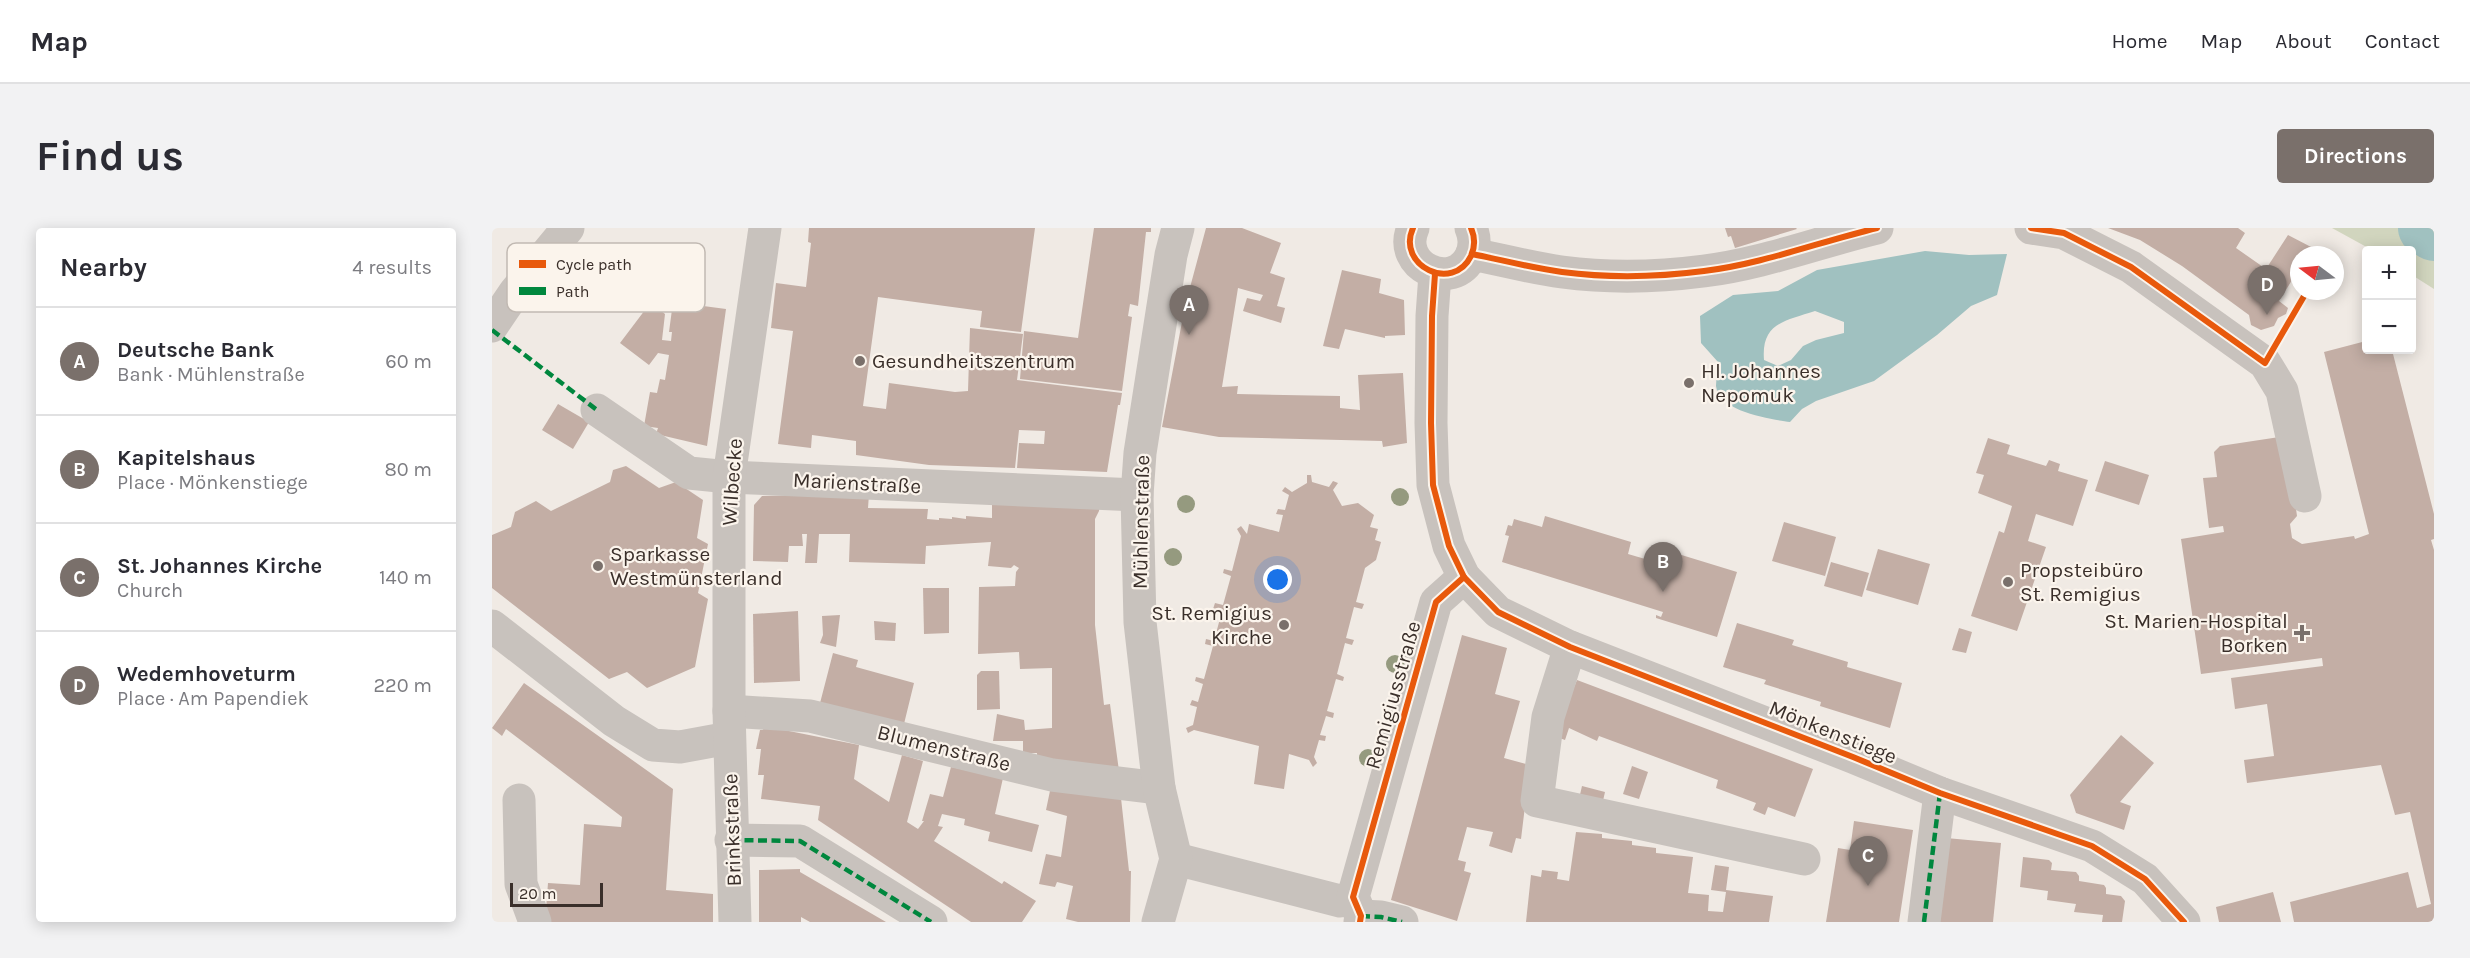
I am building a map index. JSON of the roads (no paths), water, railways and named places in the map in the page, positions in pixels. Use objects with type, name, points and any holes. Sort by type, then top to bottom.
[{"type":"street","points":[[556,243],[568,228]]},
{"type":"street","name":"Wilbecke","points":[[729,724],[729,477],[765,228]]},
{"type":"street","name":"Mühlenstraße","points":[[1158,922],[1176,859],[1159,788],[1140,622],[1137,495],[1140,453],[1171,255],[1178,228]]},
{"type":"street","points":[[1408,229],[1411,253],[1417,263],[1425,270],[1435,274],[1454,272],[1468,261],[1472,241],[1563,272],[1611,276],[1704,271],[1759,261],[1876,228]]},
{"type":"street","points":[[2031,228],[2064,233],[2132,267],[2265,363],[2282,392],[2305,496]]},
{"type":"street","points":[[1435,274],[1431,387],[1433,484],[1449,546],[1464,578]]},
{"type":"street","points":[[492,326],[507,304]]},
{"type":"street","name":"Marienstraße","points":[[597,410],[689,473],[729,477],[1137,495]]},
{"type":"street","name":"Mönkenstiege","points":[[1464,578],[1498,612],[1570,648],[1940,793],[2092,846],[2145,879],[2184,922]]},
{"type":"street","name":"Remigiusstraße","points":[[1358,912],[1436,602],[1464,578]]},
{"type":"street","name":"Blumenstraße","points":[[492,626],[614,721],[653,745],[680,747],[729,724],[810,716],[1052,775],[1159,788]]},
{"type":"street","points":[[1570,648],[1548,717],[1537,801],[1804,860]]},
{"type":"street","name":"Brinkstraße","points":[[729,724],[735,922]]},
{"type":"street","points":[[1924,922],[1940,793]]},
{"type":"street","points":[[519,800],[521,884],[535,922]]},
{"type":"street","points":[[731,840],[800,841],[931,922]]},
{"type":"street","points":[[1176,859],[1340,901],[1358,912],[1402,922]]},
{"type":"water","points":[[1925,251],[1969,255],[2007,254],[1997,295],[1971,306],[1937,335],[1874,381],[1816,401],[1802,409],[1790,422],[1770,419],[1735,408],[1719,395],[1716,386],[1718,362],[1701,343],[1700,316],[1733,295],[1778,291],[1817,270]],"holes":[[[1815,311],[1844,322],[1844,333],[1803,346],[1791,360],[1778,366],[1764,360],[1766,338],[1777,325],[1785,321]]]},
{"type":"waterway","points":[[2426,228],[2434,233]]},
{"type":"place","name":"Wedemhoveturm","points":[[2267,315]]},
{"type":"place","name":"Deutsche Bank","points":[[1189,335]]},
{"type":"place","name":"Gesundheitszentrum","points":[[860,361]]},
{"type":"place","name":"Hl. Johannes Nepomuk","points":[[1689,383]]},
{"type":"place","name":"Sparkasse Westmünsterland","points":[[598,566]]},
{"type":"place","name":"Propsteibüro St. Remigius","points":[[2008,582]]},
{"type":"place","name":"Kapitelshaus","points":[[1663,592]]},
{"type":"place","name":"St. Remigius Kirche","points":[[1284,625]]},
{"type":"place","name":"St. Marien-Hospital Borken","points":[[2302,633]]},
{"type":"place","name":"St. Johannes Kirche","points":[[1868,886]]}]
